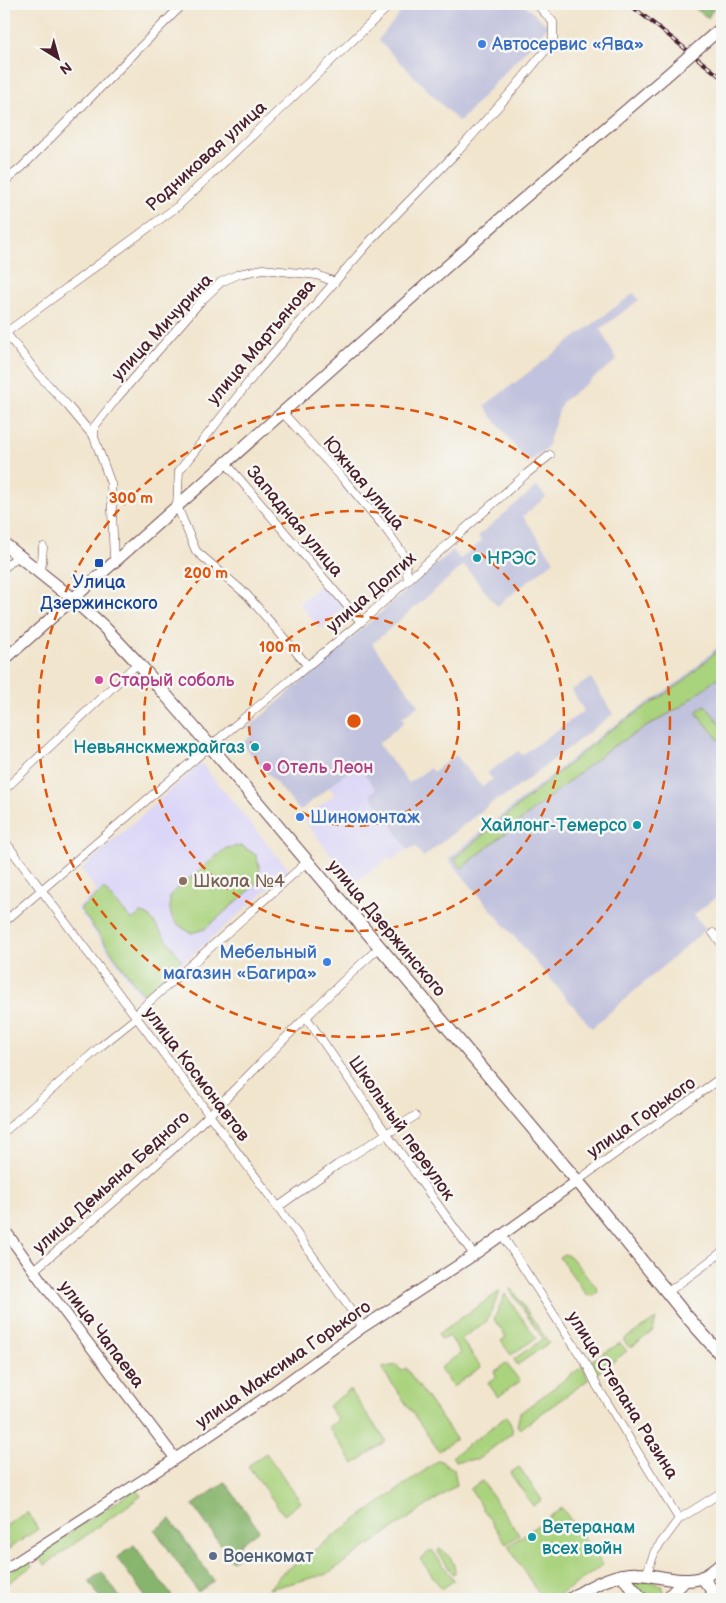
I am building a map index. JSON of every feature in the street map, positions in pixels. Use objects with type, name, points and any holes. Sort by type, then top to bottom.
[{"type":"main road","points":[[4,660],[516,205],[722,27]]},
{"type":"main road","name":"улица Дзержинского","points":[[4,544],[73,598],[104,627],[138,664],[380,947],[722,1356]]},
{"type":"main road","points":[[571,1599],[588,1588],[622,1575],[637,1573],[685,1580],[702,1577],[722,1564]]},
{"type":"main road","points":[[622,1575],[642,1599]]},
{"type":"main road","points":[[652,1576],[666,1582],[668,1588],[667,1599]]},
{"type":"main road","points":[[702,1577],[718,1599]]},
{"type":"main road","points":[[667,1599],[685,1580]]},
{"type":"street","points":[[4,182],[22,167],[183,4]]},
{"type":"street","name":"Родниковая улица","points":[[5,333],[178,206],[391,4]]},
{"type":"street","name":"улица Мартьянова","points":[[177,506],[179,471],[255,374],[372,239],[460,150],[512,91],[552,41],[553,22],[537,4]]},
{"type":"street","name":"улица Мичурина","points":[[94,437],[94,427],[116,399],[201,301],[221,282],[239,274],[264,269],[317,275],[335,282]]},
{"type":"street","points":[[5,333],[38,374],[94,437],[111,484],[114,561]]},
{"type":"street","name":"Южная улица","points":[[282,412],[385,528],[404,555],[408,580]]},
{"type":"street","name":"улица Долгих","points":[[4,922],[210,746],[361,622],[525,475],[550,455]]},
{"type":"street","name":"Западная улица","points":[[225,462],[361,622]]},
{"type":"street","points":[[177,506],[196,551],[247,595],[308,666]]},
{"type":"street","points":[[41,574],[43,547]]},
{"type":"street","points":[[4,568],[18,556]]},
{"type":"street","points":[[4,790],[138,664]]},
{"type":"street","name":"улица Космонавтов","points":[[4,840],[278,1208],[363,1327]]},
{"type":"street","points":[[4,1132],[101,1046],[136,1018],[141,1009],[307,862]]},
{"type":"street","points":[[713,933],[722,944]]},
{"type":"street","name":"улица Демьяна Бедного","points":[[33,1271],[121,1196],[209,1115],[306,1017],[380,947]]},
{"type":"street","name":"Школьный переулок","points":[[306,1017],[386,1133],[474,1255]]},
{"type":"street","name":"улица Горького","points":[[577,1181],[722,1077]]},
{"type":"street","points":[[278,1208],[337,1165],[415,1116]]},
{"type":"street","name":"улица Максима Горького","points":[[4,1570],[272,1393],[363,1327],[474,1255],[577,1181]]},
{"type":"street","name":"улица Чапаева","points":[[4,1229],[33,1271],[175,1458]]},
{"type":"street","name":"улица Степана Разина","points":[[502,1235],[588,1367],[597,1386],[679,1519]]},
{"type":"street","points":[[668,1292],[722,1252]]},
{"type":"street","points":[[652,1576],[655,1551],[679,1519],[722,1492]]},
{"type":"shaded area","points":[[408,4],[523,4],[548,26],[459,122],[378,40]]},
{"type":"shaded area","points":[[634,293],[639,300],[600,329],[617,360],[562,402],[546,450],[527,463],[484,406]]},
{"type":"shaded area","points":[[537,486],[546,497],[523,516],[554,561],[497,606],[464,565],[372,644],[419,705],[402,718],[405,721],[378,744],[409,783],[430,768],[433,772],[456,755],[482,787],[493,779],[487,773],[518,751],[522,755],[584,711],[572,690],[591,678],[613,714],[507,795],[494,801],[423,857],[415,846],[408,850],[370,794],[376,789],[357,764],[300,811],[242,744],[253,734],[248,728],[453,550],[460,559],[482,541],[478,536]]},
{"type":"shaded area","points":[[323,582],[344,607],[320,629],[299,604]]},
{"type":"shaded area","points":[[722,643],[722,892],[694,915],[706,929],[592,1028],[448,859],[604,732],[683,679]]},
{"type":"shaded area","name":"Школа №4","points":[[201,763],[289,870],[142,999],[77,908],[97,891],[81,869]]},
{"type":"shaded area","points":[[357,764],[376,789],[370,794],[407,849],[391,861],[389,858],[352,883],[308,825],[305,818],[335,794],[329,787]]},
{"type":"green space","points":[[689,4],[716,4],[708,18]]},
{"type":"green space","points":[[722,646],[722,674],[720,676],[682,706],[610,748],[462,868],[454,859],[605,734],[683,682]]},
{"type":"green space","points":[[705,705],[722,726],[722,744],[696,712]]},
{"type":"green space","points":[[242,846],[256,855],[260,869],[257,884],[205,929],[191,933],[175,922],[170,909],[170,895],[226,848]]},
{"type":"green space","points":[[104,889],[132,920],[141,913],[148,915],[182,960],[143,995],[80,909]]},
{"type":"green space","points":[[564,1254],[570,1256],[597,1288],[598,1292],[592,1296],[587,1295],[559,1257]]},
{"type":"green space","points":[[512,1289],[549,1343],[517,1365],[514,1359],[543,1339],[510,1290]]},
{"type":"green space","points":[[500,1291],[487,1321],[461,1339],[481,1367],[453,1387],[440,1368],[461,1353],[449,1336],[442,1340],[438,1334]]},
{"type":"green space","points":[[505,1294],[536,1338],[511,1355],[501,1341],[506,1337],[494,1319]]},
{"type":"green space","points":[[656,1319],[653,1331],[630,1348],[623,1340]]},
{"type":"green space","points":[[620,1343],[627,1351],[593,1376],[588,1363]]},
{"type":"green space","points":[[506,1363],[520,1381],[498,1397],[488,1383],[497,1377],[494,1372]]},
{"type":"green space","points":[[397,1365],[401,1371],[406,1368],[456,1439],[439,1451],[382,1369]]},
{"type":"green space","points":[[583,1366],[588,1380],[520,1429],[517,1426],[520,1413]]},
{"type":"green space","points":[[350,1390],[386,1441],[354,1464],[328,1427],[338,1420],[328,1406]]},
{"type":"green space","points":[[507,1416],[512,1433],[477,1460],[456,1461],[452,1457]]},
{"type":"green space","points":[[266,1453],[301,1502],[284,1515],[248,1466]]},
{"type":"green space","points":[[439,1460],[454,1469],[457,1485],[327,1574],[269,1589],[280,1575]]},
{"type":"green space","points":[[519,1467],[542,1500],[533,1506],[510,1473]]},
{"type":"green space","points":[[482,1481],[519,1535],[506,1544],[470,1489]]},
{"type":"green space","points":[[225,1482],[259,1530],[239,1545],[244,1552],[232,1561],[193,1505]]},
{"type":"green space","points":[[136,1489],[141,1496],[45,1565],[37,1554]]},
{"type":"green space","points":[[562,1508],[603,1565],[554,1599],[542,1599],[508,1546]]},
{"type":"green space","points":[[27,1512],[38,1529],[4,1552],[4,1527]]},
{"type":"green space","points":[[170,1519],[214,1581],[198,1592],[155,1530]]},
{"type":"green space","points":[[134,1545],[174,1599],[147,1599],[117,1558]]},
{"type":"green space","points":[[439,1549],[451,1559],[455,1573],[453,1574],[438,1552]]},
{"type":"green space","points":[[432,1550],[454,1580],[442,1589],[420,1559]]},
{"type":"green space","points":[[28,1560],[32,1566],[4,1586],[4,1575]]},
{"type":"green space","points":[[102,1572],[121,1599],[101,1599],[89,1581]]},
{"type":"green space","points":[[651,1581],[662,1586],[665,1594],[659,1599],[645,1599],[631,1583]]},
{"type":"railway","points":[[629,4],[722,78]]},
{"type":"place","name":"Автосервис «Ява»","points":[[482,44]]},
{"type":"place","name":"НРЭС","points":[[477,558]]},
{"type":"place","name":"Улица Дзержинского","points":[[99,563]]},
{"type":"place","name":"Старый соболь","points":[[99,680]]},
{"type":"place","name":"Невьянскмежрайгаз","points":[[255,747]]},
{"type":"place","name":"Отель Леон","points":[[267,767]]},
{"type":"place","name":"Шиномонтаж","points":[[300,817]]},
{"type":"place","name":"Хайлонг-Темерсо","points":[[637,825]]},
{"type":"place","name":"Школа №4","points":[[183,881]]},
{"type":"place","name":"Мебельный магазин «Багира»","points":[[327,962]]},
{"type":"place","name":"Ветеранам всех войн","points":[[532,1537]]},
{"type":"place","name":"Военкомат","points":[[213,1556]]}]
